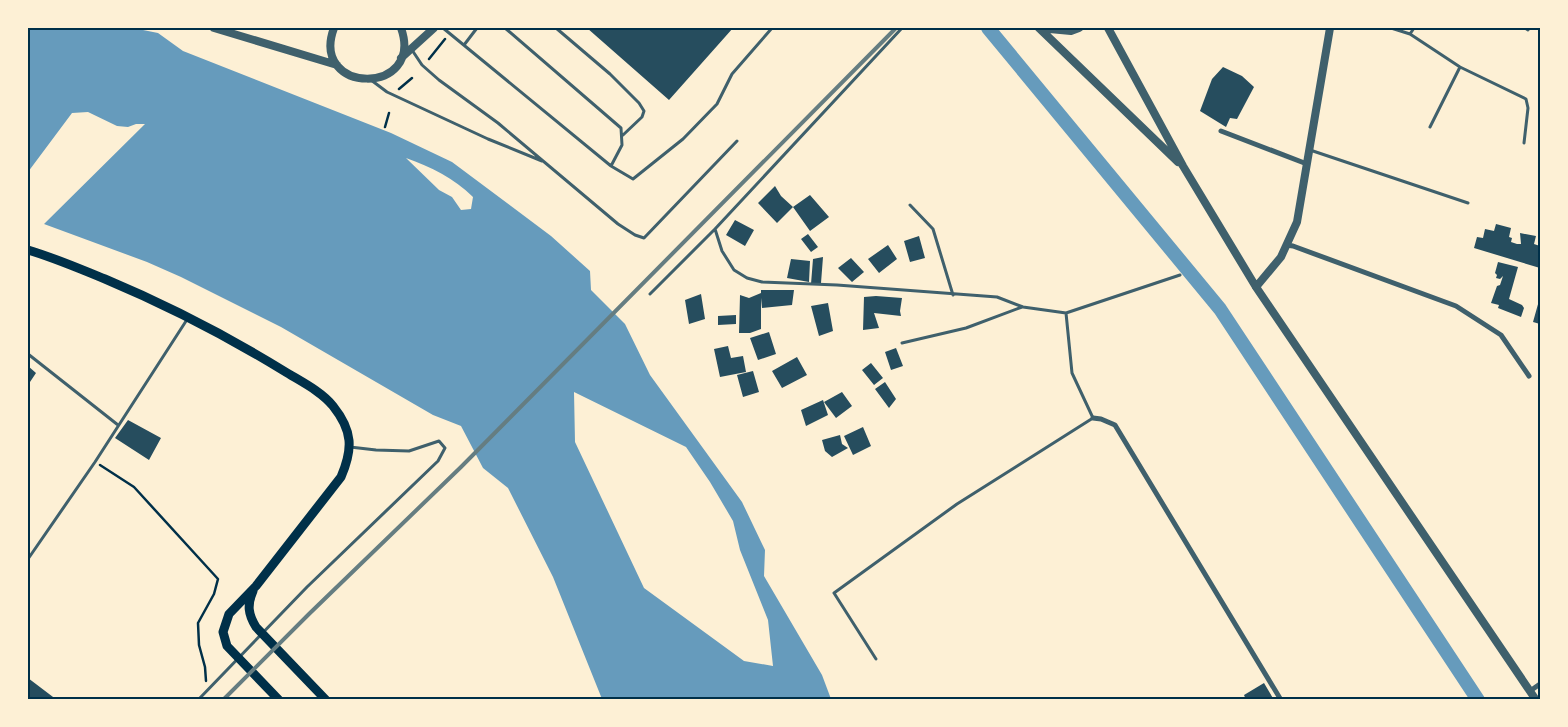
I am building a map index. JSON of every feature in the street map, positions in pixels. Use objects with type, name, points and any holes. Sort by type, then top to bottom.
[{"type":"main road","points":[[28,250],[60,260],[128,289],[250,349],[313,389],[333,405],[344,424],[349,438],[349,458],[341,477],[256,586],[229,614],[224,626],[224,638],[230,650],[279,700]]},
{"type":"main road","points":[[256,586],[248,607],[252,620],[267,639],[326,700]]},
{"type":"street","points":[[214,28],[337,65]]},
{"type":"street","points":[[334,28],[330,43],[337,65],[356,78],[371,80],[386,75],[397,65],[401,58],[404,43],[401,28]]},
{"type":"street","points":[[401,58],[434,28]]},
{"type":"street","points":[[1039,28],[1071,31],[1079,28]]},
{"type":"street","points":[[1039,28],[1183,166]]},
{"type":"street","points":[[1108,28],[1183,166],[1256,287],[1536,700]]},
{"type":"street","points":[[1256,287],[1281,257],[1297,222],[1330,28]]},
{"type":"street","points":[[1221,131],[1307,164]]},
{"type":"street","points":[[1286,245],[1456,306],[1501,335],[1529,376]]},
{"type":"street","points":[[1093,418],[1101,418],[1115,425],[1281,700]]},
{"type":"street","points":[[1530,691],[1540,684]]},
{"type":"lane","points":[[443,28],[611,166],[633,178],[683,139],[717,104],[732,74],[772,28]]},
{"type":"lane","points":[[464,45],[477,28]]},
{"type":"lane","points":[[505,28],[621,128],[622,146],[611,166]]},
{"type":"lane","points":[[556,28],[610,74],[644,110],[642,117],[622,135]]},
{"type":"lane","points":[[650,294],[715,229],[902,28]]},
{"type":"lane","points":[[1391,28],[1410,34],[1460,67],[1526,99],[1528,108],[1524,143]]},
{"type":"lane","points":[[1410,34],[1414,28]]},
{"type":"lane","points":[[412,49],[422,65],[439,80],[498,123],[618,224],[635,235],[644,238],[737,141]]},
{"type":"lane","points":[[1430,127],[1460,67]]},
{"type":"lane","points":[[371,80],[387,92],[488,139],[545,162]]},
{"type":"lane","points":[[1309,150],[1468,203]]},
{"type":"lane","points":[[910,205],[933,228],[953,295]]},
{"type":"lane","points":[[715,229],[722,251],[734,270],[747,278],[762,282],[837,285],[997,297],[1023,307],[1066,313],[1180,274]]},
{"type":"lane","points":[[902,343],[966,328],[1023,307]]},
{"type":"lane","points":[[876,659],[834,593],[957,504],[1093,418],[1072,373],[1066,313]]},
{"type":"lane","points":[[28,559],[95,462],[188,317]]},
{"type":"lane","points":[[28,354],[118,425]]},
{"type":"lane","points":[[198,700],[307,587],[438,461],[445,448],[439,442],[409,451],[349,447]]},
{"type":"path","points":[[429,59],[450,34]]},
{"type":"path","points":[[399,89],[412,78]]},
{"type":"path","points":[[384,126],[388,113]]},
{"type":"path","points":[[95,462],[134,487],[218,579],[214,594],[198,623],[199,644],[205,667],[206,691]]},
{"type":"water","points":[[28,28],[133,28],[158,33],[183,51],[391,133],[452,162],[551,236],[590,271],[591,290],[625,324],[650,375],[742,502],[765,550],[764,576],[822,675],[831,699],[602,699],[553,577],[508,488],[483,468],[461,426],[433,415],[281,327],[181,277],[147,262],[44,224],[145,124],[136,124],[128,127],[117,126],[88,112],[72,113],[28,172]],"holes":[[[406,158],[433,169],[458,184],[473,197],[471,209],[461,210],[452,197],[439,190]],[[574,392],[686,447],[733,521],[740,550],[768,620],[773,666],[744,661],[644,588],[575,442]]]},
{"type":"building","points":[[587,28],[733,28],[669,100]]},
{"type":"building","points":[[1223,67],[1242,76],[1254,87],[1237,119],[1230,118],[1226,127],[1200,111],[1212,79]]},
{"type":"building","points":[[775,186],[781,196],[793,207],[777,223],[758,203]]},
{"type":"building","points":[[810,195],[829,217],[810,231],[793,207]]},
{"type":"building","points":[[735,220],[754,230],[745,246],[726,235]]},
{"type":"building","points":[[1496,224],[1511,228],[1509,237],[1512,238],[1511,242],[1517,244],[1521,244],[1520,233],[1536,236],[1534,244],[1540,246],[1540,268],[1474,248],[1477,237],[1483,238],[1485,229],[1494,231]]},
{"type":"building","points":[[808,234],[818,247],[811,252],[801,239]]},
{"type":"building","points":[[919,236],[925,258],[910,262],[904,241]]},
{"type":"building","points":[[888,245],[897,259],[879,273],[868,259]]},
{"type":"building","points":[[823,257],[821,283],[811,284],[813,259]]},
{"type":"building","points":[[851,258],[864,272],[852,282],[838,268]]},
{"type":"building","points":[[791,259],[810,261],[809,282],[787,278]]},
{"type":"building","points":[[1498,262],[1518,267],[1509,299],[1522,305],[1524,308],[1521,317],[1498,308],[1499,305],[1491,303],[1503,276],[1500,279],[1496,278],[1497,275],[1495,273]]},
{"type":"building","points":[[761,290],[794,290],[792,305],[762,308],[761,298],[761,329],[750,333],[739,333],[740,295],[749,298],[761,293]]},
{"type":"building","points":[[701,294],[705,319],[689,324],[685,300]]},
{"type":"building","points":[[864,297],[902,298],[901,316],[874,313],[879,328],[863,330]]},
{"type":"building","points":[[1540,297],[1540,324],[1533,322]]},
{"type":"building","points":[[828,303],[833,331],[819,336],[811,306]]},
{"type":"building","points":[[736,315],[736,324],[718,325],[718,316]]},
{"type":"building","points":[[769,332],[776,354],[758,360],[750,338]]},
{"type":"building","points":[[728,346],[731,358],[743,356],[746,372],[720,377],[714,349]]},
{"type":"building","points":[[896,348],[903,366],[891,370],[885,352]]},
{"type":"building","points":[[797,357],[807,375],[782,388],[772,371]]},
{"type":"building","points":[[871,363],[883,378],[874,385],[862,370]]},
{"type":"building","points":[[28,366],[36,373],[28,385]]},
{"type":"building","points":[[753,371],[759,392],[743,397],[737,375]]},
{"type":"building","points":[[885,382],[896,399],[889,408],[875,389]]},
{"type":"building","points":[[842,392],[852,406],[836,418],[824,402]]},
{"type":"building","points":[[823,400],[828,415],[806,426],[801,410]]},
{"type":"building","points":[[128,420],[161,438],[149,460],[115,438]]},
{"type":"building","points":[[863,427],[871,446],[853,455],[844,436]]},
{"type":"building","points":[[840,435],[842,444],[848,448],[832,457],[825,451],[822,440]]},
{"type":"building","points":[[28,678],[57,700],[30,700],[28,697]]},
{"type":"building","points":[[1264,683],[1274,700],[1246,700],[1244,695]]},
{"type":"waterway","points":[[988,28],[1220,309],[1478,700]]},
{"type":"railway","points":[[223,700],[461,467],[896,28]]}]
